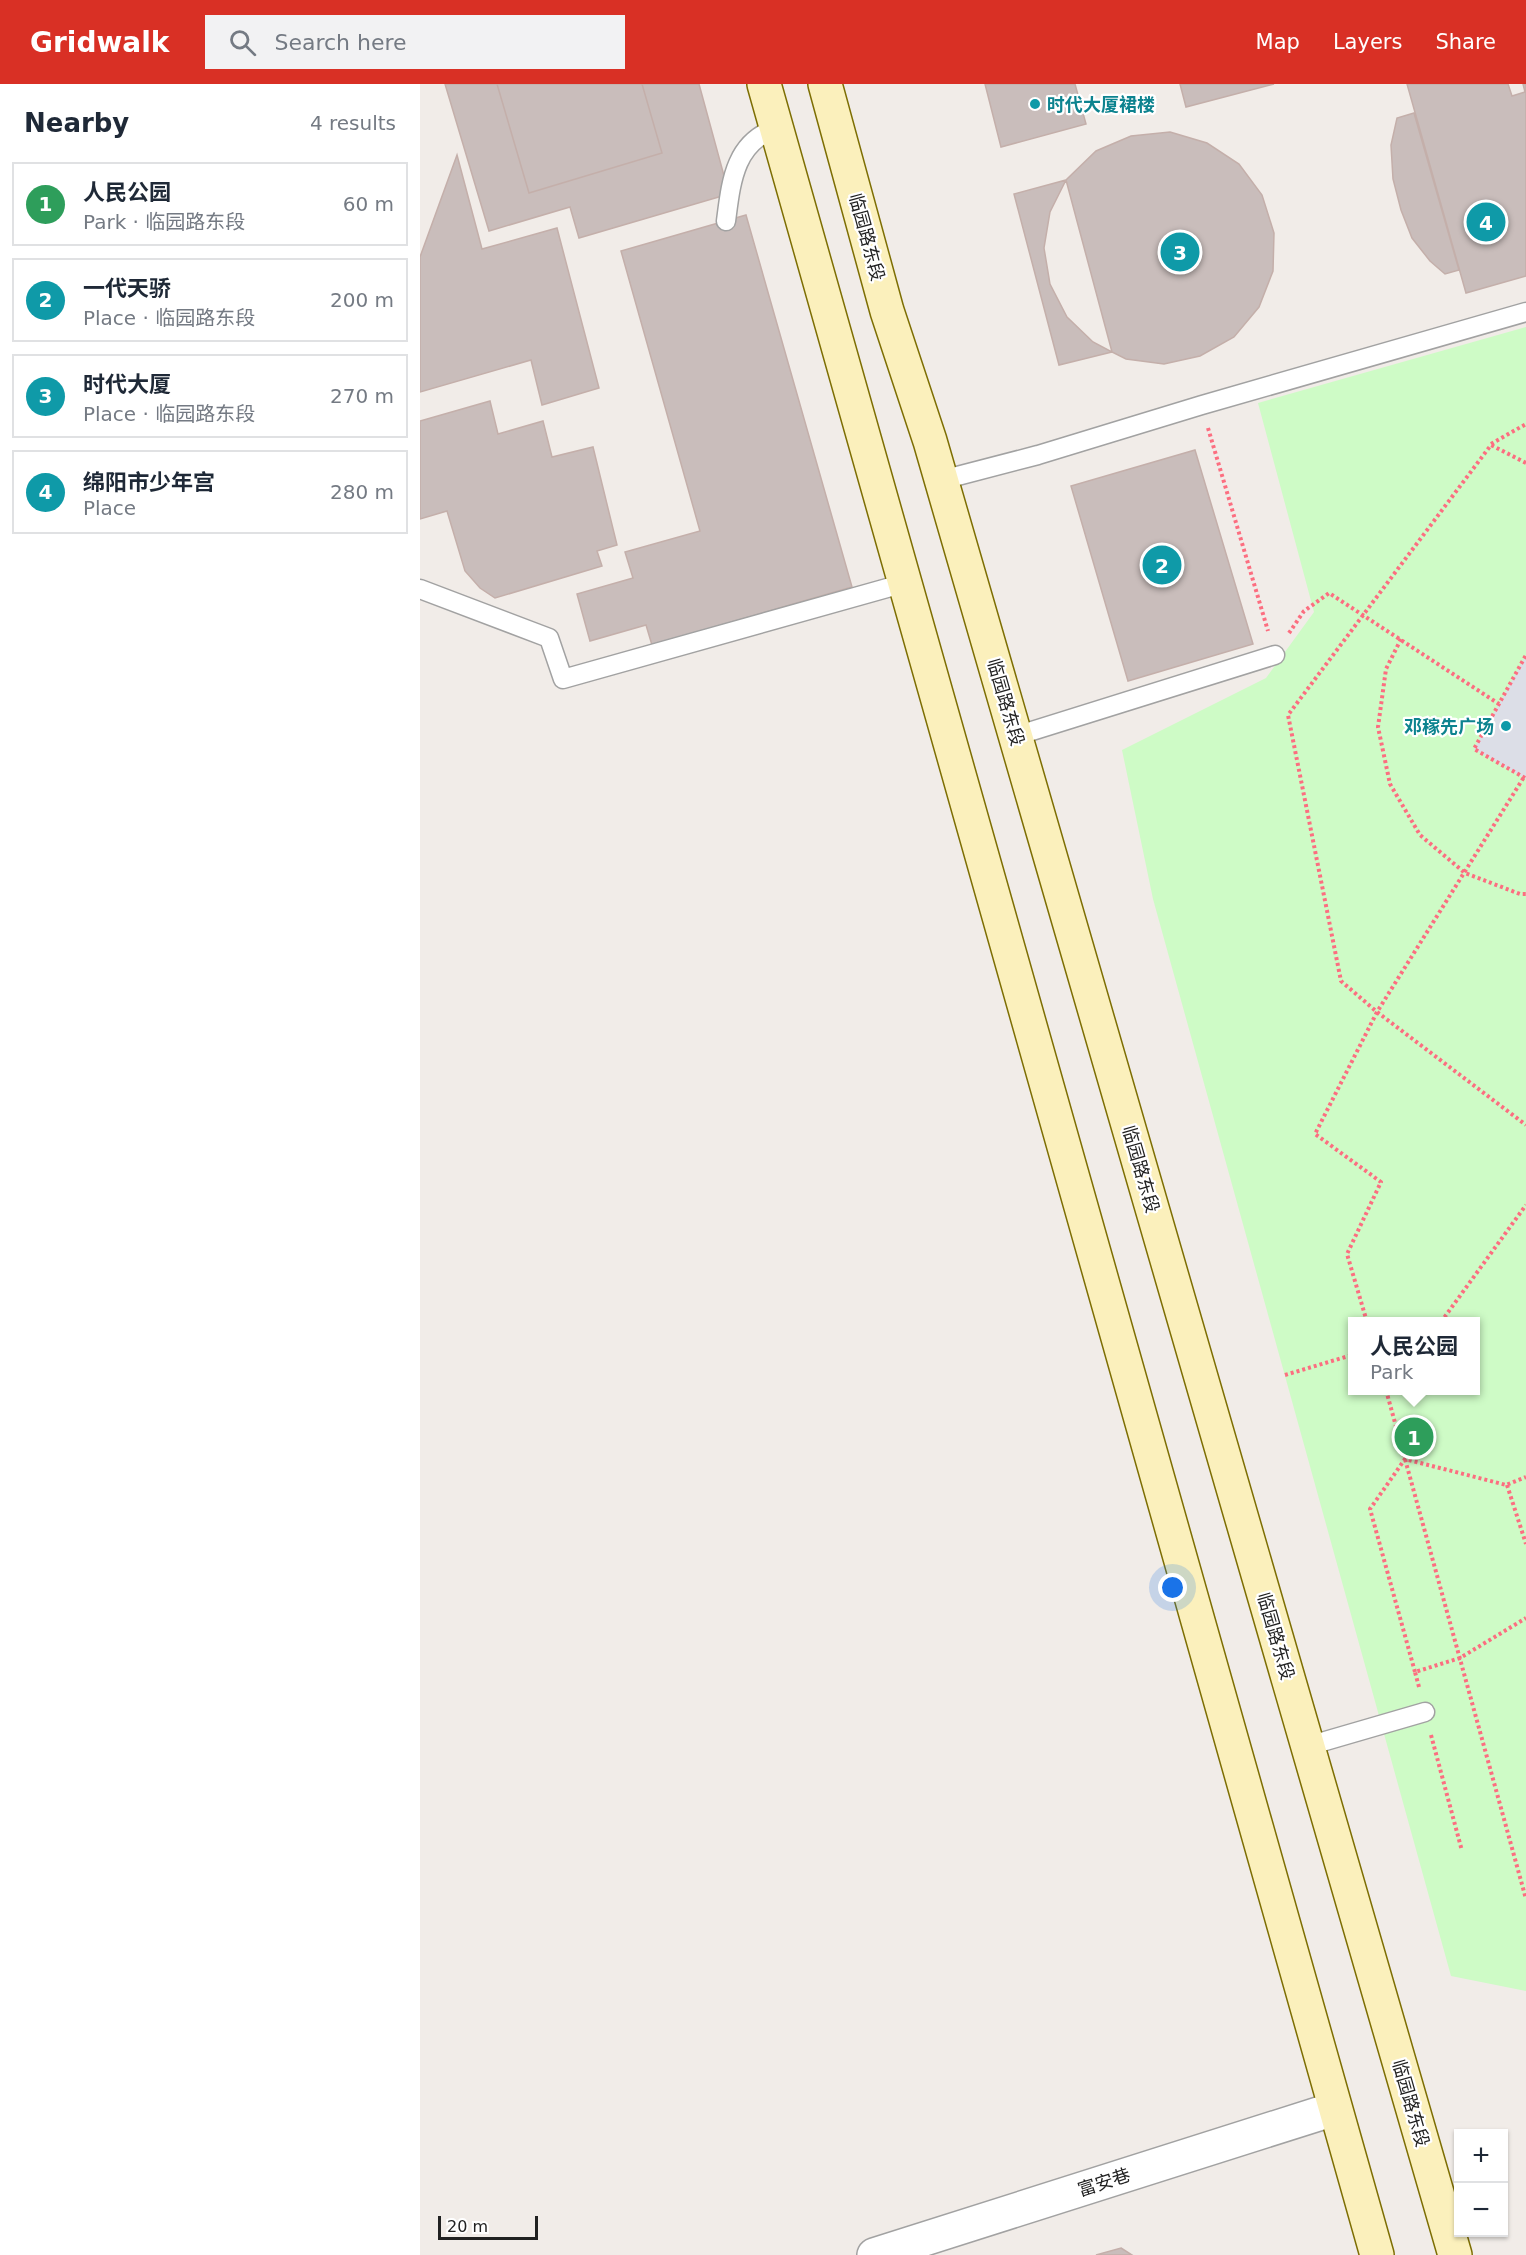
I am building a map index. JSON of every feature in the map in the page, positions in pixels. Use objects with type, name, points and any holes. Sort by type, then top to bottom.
[{"type":"main road","points":[[764,84],[1377,2255]]},
{"type":"main road","name":"临园路东段","points":[[825,84],[887,311],[942,480],[1455,2255]]},
{"type":"street","name":"富安巷","points":[[874,2255],[1334,2109]]},
{"type":"lane","points":[[726,221],[732,176],[738,163],[754,140],[763,132],[777,128]]},
{"type":"lane","points":[[942,480],[1038,455],[1202,405],[1526,312]]},
{"type":"lane","points":[[420,589],[549,638],[563,679],[905,583]]},
{"type":"lane","points":[[1016,736],[1275,655]]},
{"type":"lane","points":[[1308,1746],[1425,1712]]},
{"type":"path","points":[[1202,405],[1275,655]]},
{"type":"path","points":[[1526,424],[1491,445],[1288,715],[1341,981],[1377,1012],[1526,1125]]},
{"type":"path","points":[[1491,445],[1526,463]]},
{"type":"path","points":[[1275,655],[1304,611],[1329,593],[1499,704]]},
{"type":"path","points":[[1401,639],[1386,669],[1378,727],[1390,784],[1420,835],[1465,873],[1520,894],[1526,894]]},
{"type":"path","points":[[1366,1317],[1347,1254],[1381,1182],[1315,1134],[1377,1012],[1525,778],[1473,749],[1526,655]]},
{"type":"path","points":[[1445,1317],[1526,1205]]},
{"type":"path","points":[[1285,1376],[1348,1357]]},
{"type":"path","points":[[1387,1395],[1526,1899]]},
{"type":"path","points":[[1405,1459],[1506,1485],[1526,1477]]},
{"type":"path","points":[[1405,1459],[1370,1509],[1462,1851]]},
{"type":"path","points":[[1506,1485],[1526,1544]]},
{"type":"path","points":[[1415,1672],[1460,1658],[1526,1618]]},
{"type":"green space","points":[[1526,327],[1526,1991],[1451,1976],[1153,899],[1122,750],[1266,678],[1314,612],[1258,403]]},
{"type":"shaded area","name":"邓稼先广场","points":[[1526,655],[1526,779],[1474,749]]},
{"type":"building","points":[[445,84],[699,84],[729,194],[579,238],[570,207],[489,231]]},
{"type":"building","points":[[497,84],[642,84],[662,153],[529,193]]},
{"type":"building","name":"时代大厦裙楼","points":[[985,84],[1075,84],[1086,124],[1001,147]]},
{"type":"building","name":"时代大厦裙楼","points":[[1180,84],[1274,84],[1186,107]]},
{"type":"building","points":[[1407,84],[1508,84],[1512,96],[1525,92],[1523,84],[1526,84],[1526,276],[1466,293]]},
{"type":"building","points":[[1414,113],[1459,270],[1445,274],[1430,261],[1412,238],[1401,210],[1393,179],[1391,145],[1397,118]]},
{"type":"building","points":[[1170,132],[1207,143],[1239,164],[1262,195],[1274,233],[1273,271],[1259,307],[1234,337],[1200,356],[1164,364],[1126,359],[1112,352],[1066,180],[1096,151],[1131,136]]},
{"type":"building","points":[[457,155],[482,249],[557,228],[599,388],[542,405],[531,360],[420,392],[420,257]]},
{"type":"building","points":[[1066,180],[1050,212],[1044,248],[1050,284],[1067,317],[1093,342],[1112,352],[1059,365],[1014,194]]},
{"type":"building","points":[[746,215],[852,587],[652,645],[646,625],[590,641],[577,594],[633,578],[625,552],[700,531],[621,251]]},
{"type":"building","points":[[490,401],[498,434],[543,421],[552,457],[593,447],[617,545],[597,551],[602,566],[495,598],[480,588],[465,571],[447,511],[420,519],[420,421]]},
{"type":"building","points":[[1195,450],[1253,644],[1128,681],[1071,486]]},
{"type":"building","points":[[1121,2248],[1132,2255],[1096,2255]]},
{"type":"place","name":"时代大厦裙楼","points":[[1035,104]]},
{"type":"place","name":"绵阳市少年宫","points":[[1486,222]]},
{"type":"place","name":"时代大厦","points":[[1180,252]]},
{"type":"place","name":"一代天骄","points":[[1162,565]]},
{"type":"place","name":"邓稼先广场","points":[[1506,726]]},
{"type":"place","name":"人民公园","points":[[1414,1437]]}]
